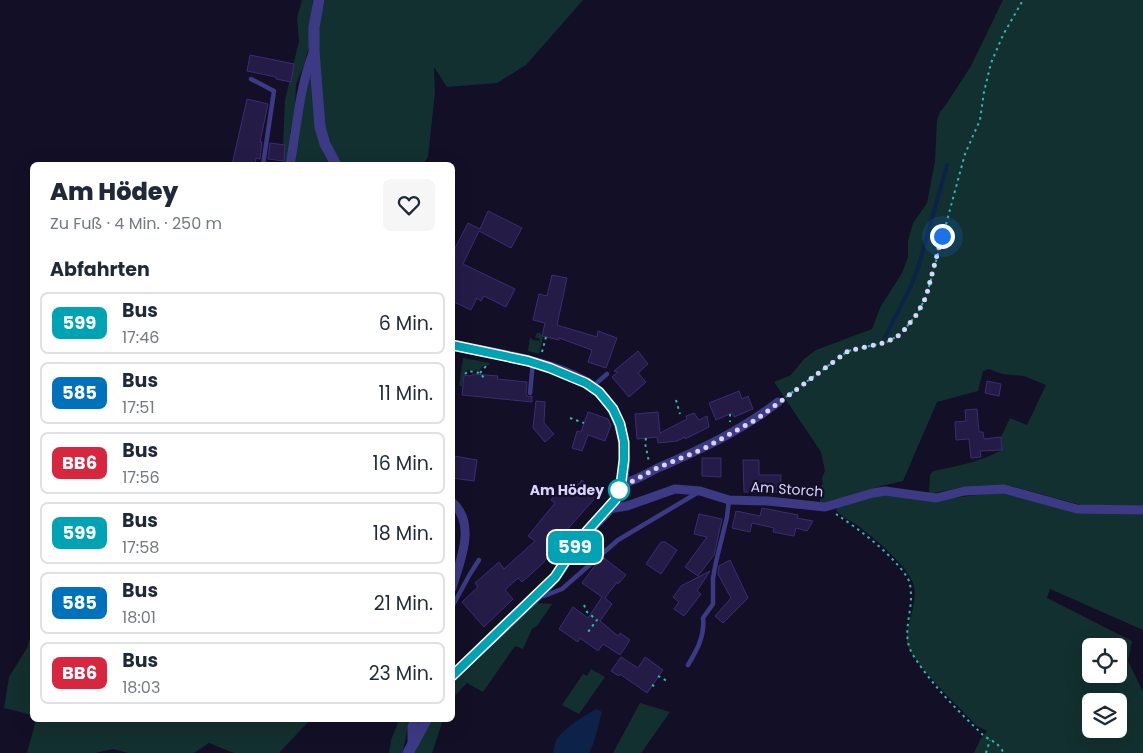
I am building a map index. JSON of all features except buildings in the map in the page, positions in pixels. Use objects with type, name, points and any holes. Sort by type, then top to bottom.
[{"type":"street","points":[[319,0],[314,27],[314,51],[320,127],[324,144],[334,162]]},
{"type":"street","points":[[290,162],[301,89],[304,75],[314,51]]},
{"type":"street","points":[[455,346],[536,363],[586,383],[608,401],[620,424],[624,442],[621,484],[615,500],[579,540],[555,577],[455,673]]},
{"type":"street","points":[[621,484],[633,481],[703,449],[757,419],[778,402]]},
{"type":"street","name":"Am Storch","points":[[608,509],[628,506],[675,489],[700,491],[729,500],[768,501],[825,507],[885,491],[936,498],[965,491],[1004,489],[1077,509],[1143,510]]},
{"type":"street","points":[[455,505],[463,515],[466,525],[465,538],[455,576]]},
{"type":"street","points":[[410,749],[413,722]]},
{"type":"street","points":[[410,749],[425,722]]},
{"type":"lane","points":[[251,79],[274,92],[263,162]]},
{"type":"lane","points":[[530,393],[536,363]]},
{"type":"lane","points":[[592,387],[607,374]]},
{"type":"lane","points":[[536,596],[544,596],[562,588],[618,540],[700,491]]},
{"type":"lane","points":[[688,665],[701,641],[704,629],[703,618],[713,604],[716,562],[727,517],[729,500]]},
{"type":"lane","points":[[455,602],[479,560]]},
{"type":"path","points":[[778,402],[848,351],[887,342],[901,334],[917,314],[926,297],[965,154],[980,120],[985,87],[992,63],[1003,35],[1023,0]]},
{"type":"path","points":[[536,363],[546,337]]},
{"type":"path","points":[[480,373],[486,366],[489,366]]},
{"type":"path","points":[[464,374],[468,371],[480,373],[484,378]]},
{"type":"path","points":[[676,400],[680,414]]},
{"type":"path","points":[[570,418],[584,423]]},
{"type":"path","points":[[646,438],[645,443],[652,471]]},
{"type":"path","points":[[825,507],[865,534],[893,560],[908,578],[911,600],[907,643],[913,654],[931,679],[983,736],[997,744],[1004,753]]},
{"type":"path","points":[[584,605],[587,612],[597,620],[588,632]]},
{"type":"path","points":[[658,676],[667,681]]},
{"type":"path","points":[[652,686],[656,687]]},
{"type":"path","points":[[986,753],[990,740]]},
{"type":"green space","points":[[302,0],[313,0],[309,46],[296,84],[295,108],[290,133],[292,138],[288,162],[283,162],[285,100],[299,41],[297,18]]},
{"type":"green space","points":[[325,0],[583,0],[526,65],[497,83],[447,87],[434,67],[435,93],[428,157],[425,162],[339,162],[325,129],[317,32]]},
{"type":"green space","points":[[1003,0],[1143,0],[1143,507],[1081,505],[1011,486],[959,488],[929,494],[930,475],[933,471],[977,461],[1002,450],[1001,437],[1010,418],[1027,425],[1046,385],[1024,376],[1002,374],[989,369],[983,371],[978,391],[937,402],[903,481],[881,486],[831,503],[820,502],[820,487],[823,484],[822,478],[825,471],[821,452],[774,382],[791,375],[804,359],[816,350],[872,329],[881,306],[902,273],[908,257],[908,241],[913,223],[927,203],[935,161],[937,120],[940,112],[971,66]]},
{"type":"green space","points":[[309,76],[311,77],[320,145],[328,162],[293,162]]},
{"type":"green space","points":[[537,333],[540,333],[543,337],[539,354],[528,351],[530,337],[533,340],[540,341],[540,339],[535,337]]},
{"type":"green space","points":[[463,358],[490,363],[483,366],[479,371],[468,370],[465,372],[462,386],[459,386]]},
{"type":"green space","points":[[998,492],[1076,512],[1143,513],[1143,630],[1050,589],[1047,598],[1126,638],[1082,638],[1082,683],[1127,683],[1127,638],[1132,641],[1128,661],[1143,692],[1143,753],[974,753],[987,731],[977,726],[926,673],[910,650],[907,642],[908,626],[915,594],[911,579],[887,550],[864,530],[836,510],[839,506],[865,497],[885,495],[940,500]]},
{"type":"green space","points":[[537,603],[552,604],[537,626],[532,629],[523,649],[515,646],[483,692],[467,683],[455,696],[455,678]]},
{"type":"green space","points":[[30,638],[30,714],[4,708],[9,677],[27,648]]},
{"type":"green space","points":[[591,669],[605,677],[579,714],[562,705],[583,674],[587,676]]},
{"type":"green space","points":[[640,703],[670,712],[641,753],[613,753]]},
{"type":"green space","points":[[35,722],[308,722],[279,753],[234,753],[209,743],[194,753],[128,753],[113,749],[95,753],[27,753]]},
{"type":"green space","points":[[398,722],[409,722],[402,753],[389,753],[391,740]]},
{"type":"green space","points":[[430,722],[442,722],[432,753],[413,753]]},
{"type":"water","points":[[597,709],[602,712],[589,753],[553,753],[556,741],[568,727]]},
{"type":"waterway","points":[[885,337],[918,268],[947,165]]},
{"type":"bus line","name":"599","points":[[455,346],[528,361],[586,383],[599,392],[613,409],[620,424],[624,442],[624,460],[621,484],[615,500],[579,540],[555,577],[455,673]]},
{"type":"place","name":"Am Hödey","points":[[619,490]]},
{"type":"route","points":[[619,490],[621,484],[633,481],[657,468],[703,449],[757,419],[848,351],[887,342],[901,334],[917,314],[926,297],[942,236]]}]
